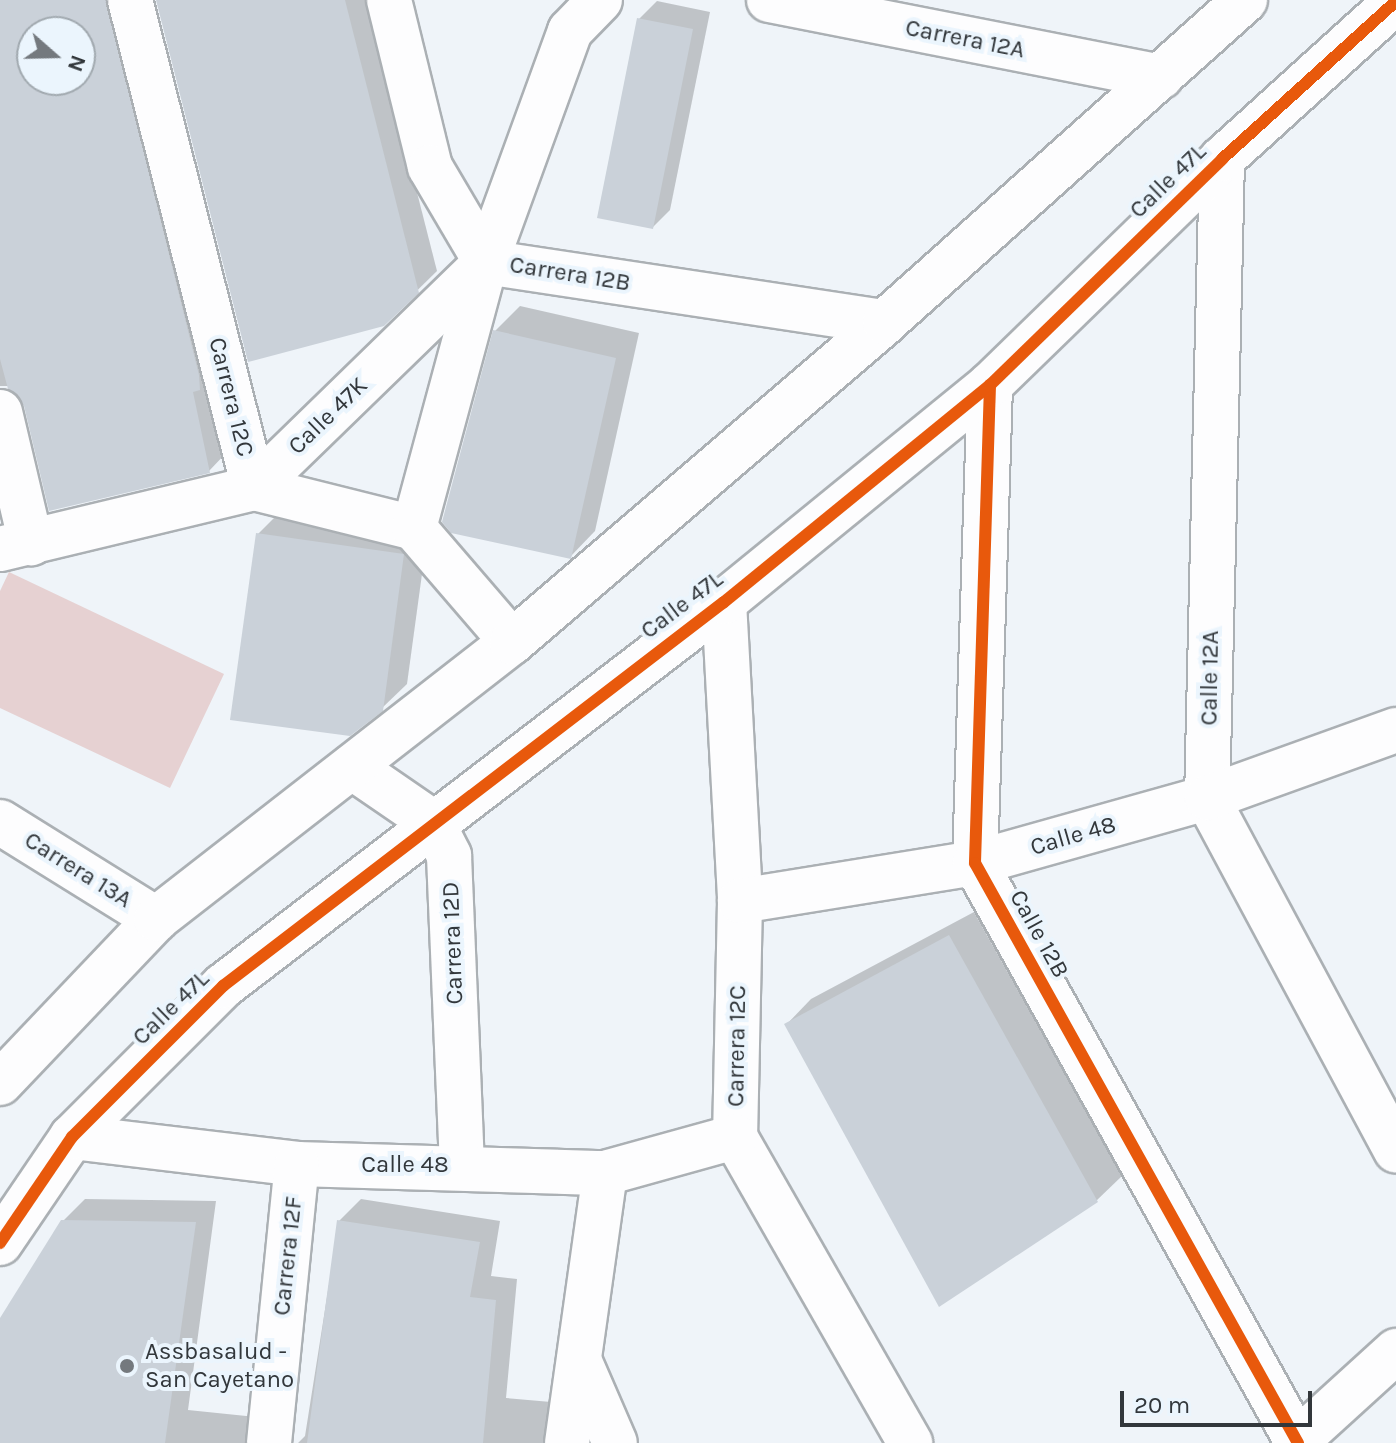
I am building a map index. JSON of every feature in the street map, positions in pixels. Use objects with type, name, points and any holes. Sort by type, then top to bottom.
[{"type":"street","name":"Carrera 12C","points":[[130,0],[254,488],[414,528]]},
{"type":"street","name":"Carrera 12B","points":[[389,0],[430,167],[486,262],[885,322]]},
{"type":"street","name":"Calle 47K","points":[[414,528],[486,262],[570,31],[600,0]]},
{"type":"street","name":"Carrera 12A","points":[[769,0],[1160,77]]},
{"type":"street","points":[[0,1083],[156,919],[512,642],[885,322],[1245,0]]},
{"type":"street","name":"Calle 47L","points":[[0,1243],[72,1137],[223,986],[432,822],[724,602],[990,385],[1222,159],[1396,1]]},
{"type":"street","name":"Calle 12A","points":[[1222,159],[1207,798],[1396,1150]]},
{"type":"street","name":"Calle 47K","points":[[254,488],[486,262]]},
{"type":"street","points":[[975,863],[990,385]]},
{"type":"street","points":[[0,412],[15,546],[254,488]]},
{"type":"street","points":[[414,528],[512,642]]},
{"type":"street","name":"Carrera 12C","points":[[724,602],[740,901],[735,1137],[910,1443]]},
{"type":"street","name":"Calle 48","points":[[740,901],[975,863],[1207,798],[1396,730]]},
{"type":"street","points":[[352,767],[432,822]]},
{"type":"street","name":"Carrera 13A","points":[[0,822],[156,919]]},
{"type":"street","name":"Carrera 12D","points":[[432,822],[449,856],[462,1165]]},
{"type":"street","name":"Calle 12B","points":[[975,863],[1297,1443]]},
{"type":"street","name":"Calle 48","points":[[72,1137],[297,1164],[462,1165],[605,1173],[735,1137]]},
{"type":"street","name":"Carrera 12F","points":[[269,1443],[297,1164]]},
{"type":"street","points":[[567,1443],[605,1173]]},
{"type":"street","points":[[1297,1443],[1396,1351]]},
{"type":"street","points":[[579,1360],[615,1443]]},
{"type":"shaded area","points":[[9,572],[224,674],[170,788],[0,708],[0,591]]},
{"type":"building","points":[[0,0],[106,0],[199,375],[200,390],[193,392],[210,473],[49,511],[24,406],[8,389],[0,359]]},
{"type":"building","points":[[156,0],[345,0],[419,293],[384,326],[248,362]]},
{"type":"building","points":[[637,18],[693,29],[653,229],[597,218]]},
{"type":"building","points":[[493,330],[616,358],[571,559],[451,533],[442,522]]},
{"type":"building","points":[[256,533],[404,554],[383,711],[350,736],[230,720]]},
{"type":"building","points":[[949,935],[1098,1202],[939,1307],[784,1024]]},
{"type":"building","name":"Assbasalud - San Cayetano","points":[[61,1220],[196,1222],[165,1443],[0,1443],[0,1318]]},
{"type":"building","points":[[337,1220],[480,1242],[470,1297],[496,1300],[483,1443],[307,1443]]},
{"type":"cycle path","points":[[0,1243],[72,1137],[223,986],[724,602],[990,385],[1222,159],[1396,1]]},
{"type":"cycle path","points":[[990,385],[975,863],[1298,1443]]},
{"type":"place","name":"Assbasalud - San Cayetano","points":[[127,1366]]}]
